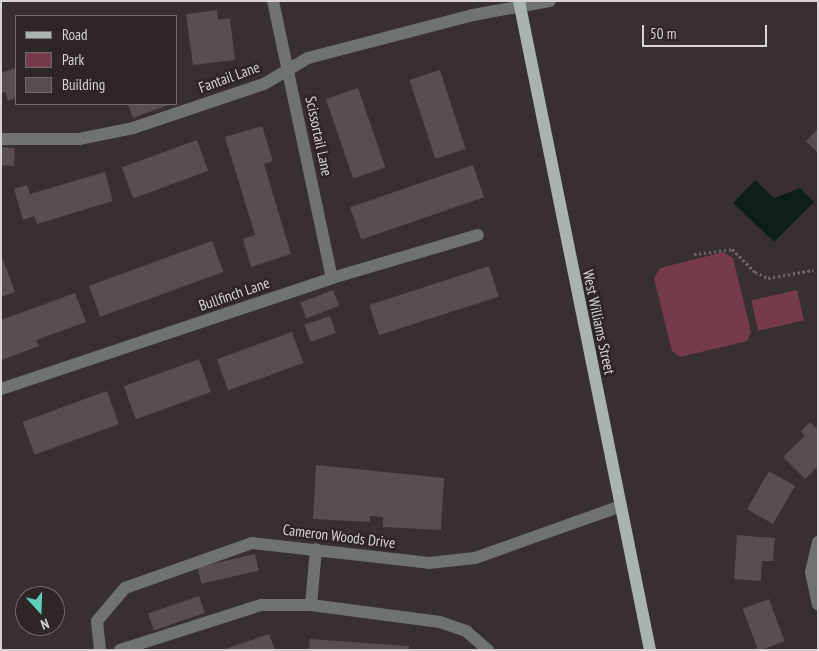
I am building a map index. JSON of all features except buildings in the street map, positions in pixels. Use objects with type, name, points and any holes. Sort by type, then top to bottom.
[{"type":"main road","name":"West Williams Street","points":[[520,4],[650,650]]},
{"type":"street","name":"Scissortail Lane","points":[[273,1],[332,278]]},
{"type":"street","name":"Fantail Lane","points":[[1,139],[79,139],[133,128],[264,84],[288,67],[316,56],[520,4],[550,1]]},
{"type":"street","name":"Bullfinch Lane","points":[[1,389],[332,278],[478,235]]},
{"type":"street","name":"Cameron Woods Drive","points":[[100,650],[97,621],[125,588],[252,543],[429,563],[475,558],[621,506]]},
{"type":"street","points":[[818,542],[811,572],[818,604]]},
{"type":"street","points":[[311,605],[316,549]]},
{"type":"street","points":[[120,650],[247,608],[311,605],[440,622],[466,631],[488,650]]},
{"type":"path","points":[[694,254],[732,249],[755,272],[768,278],[813,270]]},
{"type":"green space","points":[[723,252],[733,258],[751,332],[747,341],[680,357],[672,351],[654,278],[660,268]]},
{"type":"green space","points":[[797,290],[804,320],[758,331],[751,301]]},
{"type":"shaded area","points":[[755,180],[774,198],[800,188],[814,202],[774,242],[733,203]]}]
